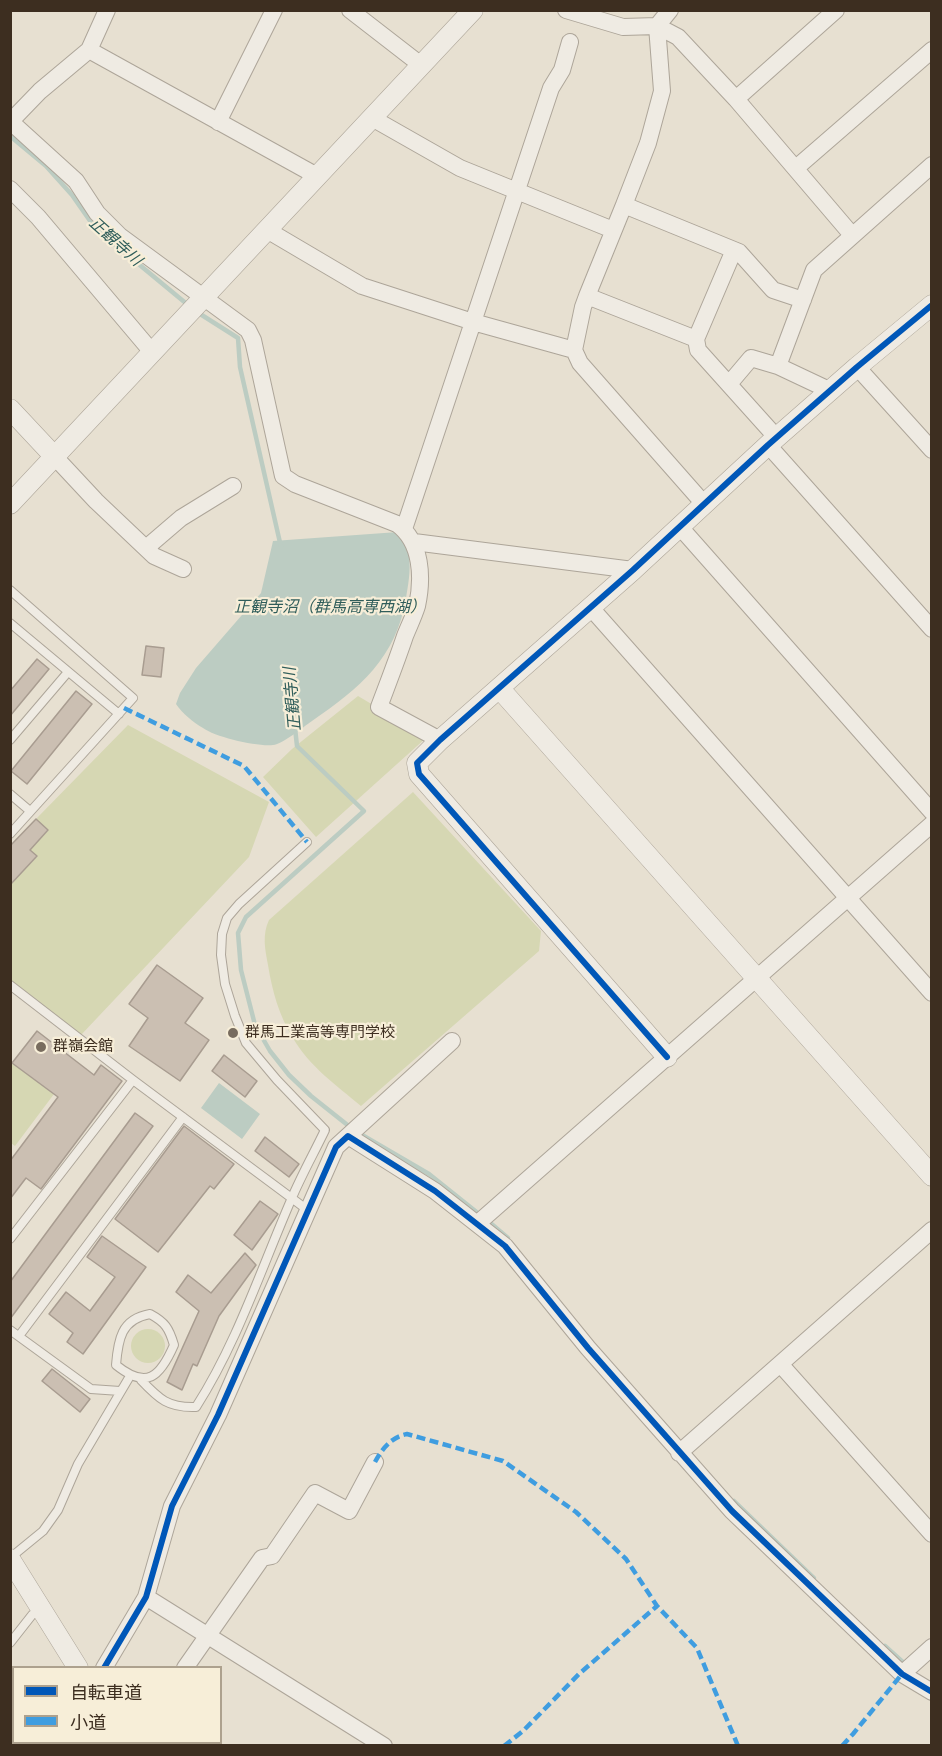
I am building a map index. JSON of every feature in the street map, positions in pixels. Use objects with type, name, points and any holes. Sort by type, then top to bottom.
[{"type":"street","points":[[107,10],[89,50],[40,91],[11,122],[76,181],[97,213],[120,236],[248,330],[253,340],[283,476],[295,484],[397,524],[409,535],[418,555],[417,606],[379,706],[440,740]]},
{"type":"street","points":[[218,122],[274,10]]},
{"type":"street","points":[[350,10],[421,65]]},
{"type":"street","points":[[10,504],[473,10]]},
{"type":"street","points":[[566,10],[624,27],[657,26],[678,37],[736,99],[852,235]]},
{"type":"street","points":[[670,10],[657,26],[662,91],[648,143],[583,307],[574,350],[580,363],[705,505]]},
{"type":"street","points":[[736,99],[836,10]]},
{"type":"street","points":[[409,535],[473,322],[551,88],[562,70],[570,42]]},
{"type":"street","points":[[89,50],[317,176]]},
{"type":"street","points":[[796,168],[932,50]]},
{"type":"street","points":[[372,118],[460,168],[613,230]]},
{"type":"street","points":[[778,366],[814,270],[929,171]]},
{"type":"street","points":[[10,189],[38,218],[152,352]]},
{"type":"street","points":[[624,205],[739,252],[773,290],[803,300]]},
{"type":"street","points":[[267,230],[362,286],[473,322],[574,350]]},
{"type":"street","points":[[734,250],[696,339],[698,350],[729,384],[772,442],[932,629]]},
{"type":"street","points":[[587,296],[696,339]]},
{"type":"street","points":[[667,1057],[418,774],[417,763],[772,442],[932,305]]},
{"type":"street","points":[[729,384],[751,358],[778,366],[831,391]]},
{"type":"street","points":[[857,367],[932,450]]},
{"type":"street","points":[[10,409],[96,501],[154,556],[183,570]]},
{"type":"street","points":[[146,548],[182,518],[233,486]]},
{"type":"street","points":[[680,526],[932,812]]},
{"type":"street","points":[[409,535],[633,570]]},
{"type":"street","points":[[591,608],[932,993]]},
{"type":"street","points":[[500,689],[932,1176]]},
{"type":"street","points":[[478,1223],[846,897],[932,824]]},
{"type":"street","points":[[105,1666],[146,1597],[172,1506],[218,1414],[336,1147],[452,1041]]},
{"type":"street","points":[[348,1136],[435,1191],[506,1246],[573,1330],[732,1511],[902,1674],[932,1692]]},
{"type":"street","points":[[679,1453],[932,1230]]},
{"type":"street","points":[[781,1365],[932,1534]]},
{"type":"street","points":[[186,1666],[262,1558],[272,1556],[315,1493],[349,1511],[375,1462]]},
{"type":"street","points":[[10,1558],[77,1666]]},
{"type":"street","points":[[146,1597],[384,1746]]},
{"type":"street","points":[[902,1674],[932,1647]]},
{"type":"lane","points":[[10,590],[133,698],[10,834]]},
{"type":"lane","points":[[10,623],[119,714]]},
{"type":"lane","points":[[10,740],[68,672]]},
{"type":"lane","points":[[10,794],[30,811]]},
{"type":"lane","points":[[141,1380],[156,1374],[167,1361],[174,1345],[162,1321],[150,1314],[137,1316],[126,1326],[118,1344],[116,1365],[130,1376],[141,1380],[159,1400],[184,1407],[196,1407],[212,1381],[254,1294],[291,1199],[325,1130],[277,1080],[246,1043],[225,984],[222,955],[222,934],[227,918],[239,904],[308,842]]},
{"type":"lane","points":[[10,985],[291,1199],[309,1210]]},
{"type":"lane","points":[[10,1239],[133,1080]]},
{"type":"lane","points":[[19,1336],[183,1117]]},
{"type":"lane","points":[[10,1330],[91,1389],[120,1391]]},
{"type":"lane","points":[[10,1558],[43,1531],[58,1510],[78,1464],[130,1376]]},
{"type":"lane","points":[[10,1643],[32,1614],[41,1608]]},
{"type":"green space","points":[[358,696],[427,737],[316,837],[263,777],[292,749]]},
{"type":"green space","points":[[128,725],[269,802],[249,857],[81,1035],[11,980],[10,885],[37,857],[30,850],[48,831],[36,819]]},
{"type":"green space","points":[[413,792],[541,931],[539,951],[361,1106],[315,1066],[299,1048],[288,1030],[272,984],[265,948],[265,931],[269,920]]},
{"type":"green space","points":[[12,1063],[54,1094],[15,1146],[11,1143],[10,1065]]},
{"type":"green space","points":[[148,1329],[160,1334],[165,1346],[160,1358],[148,1363],[136,1358],[131,1346],[136,1334]]},
{"type":"water","name":"正観寺沼（群馬高専西湖）","points":[[398,532],[405,544],[410,562],[408,588],[401,619],[385,655],[346,696],[293,735],[273,745],[247,743],[217,735],[196,723],[179,708],[176,704],[180,693],[196,668],[261,593],[273,541]]},
{"type":"water","points":[[219,1083],[260,1114],[242,1139],[201,1108]]},
{"type":"building","points":[[146,646],[164,648],[161,677],[142,675]]},
{"type":"building","points":[[37,659],[49,669],[10,716],[10,691]]},
{"type":"building","points":[[76,691],[92,704],[27,784],[11,771]]},
{"type":"building","points":[[36,819],[48,830],[30,850],[37,856],[10,885],[10,846]]},
{"type":"building","points":[[157,965],[203,998],[185,1023],[209,1040],[180,1081],[129,1046],[148,1018],[129,1004]]},
{"type":"building","points":[[37,1031],[94,1075],[101,1065],[122,1081],[41,1189],[26,1178],[10,1199],[10,1161],[58,1097],[12,1063]]},
{"type":"building","points":[[224,1055],[257,1081],[245,1097],[212,1071]]},
{"type":"building","points":[[135,1113],[153,1126],[10,1319],[10,1282]]},
{"type":"building","points":[[184,1126],[234,1164],[214,1189],[210,1186],[158,1252],[115,1219]]},
{"type":"building","points":[[265,1137],[299,1164],[289,1177],[255,1151]]},
{"type":"building","points":[[260,1201],[278,1214],[252,1250],[234,1235]]},
{"type":"building","points":[[102,1236],[146,1267],[83,1354],[67,1342],[73,1333],[49,1314],[66,1292],[90,1311],[115,1277],[87,1257]]},
{"type":"building","points":[[245,1253],[256,1265],[219,1316],[197,1366],[193,1364],[182,1390],[167,1382],[199,1311],[176,1292],[188,1275],[211,1293]]},
{"type":"building","points":[[52,1369],[90,1399],[80,1412],[42,1381]]},
{"type":"waterway","name":"正観寺川","points":[[10,136],[46,166],[72,195],[95,228],[188,305]]},
{"type":"waterway","name":"正観寺川","points":[[197,312],[238,338],[240,367],[281,547]]},
{"type":"waterway","name":"正観寺川","points":[[295,728],[297,746],[364,811],[246,917],[238,933],[241,970],[255,1025],[270,1051],[289,1075],[311,1096],[350,1127]]},
{"type":"waterway","name":"正観寺川","points":[[357,1132],[429,1174],[479,1214]]},
{"type":"waterway","name":"正観寺川","points":[[488,1221],[508,1238]]},
{"type":"waterway","name":"正観寺川","points":[[734,1501],[814,1578]]},
{"type":"waterway","name":"正観寺川","points":[[885,1646],[905,1664]]},
{"type":"marked path","points":[[124,708],[244,766],[307,842]]},
{"type":"marked path","points":[[375,1462],[388,1444],[407,1434],[503,1461],[576,1512],[626,1559],[657,1606],[697,1648],[738,1746]]},
{"type":"marked path","points":[[504,1746],[523,1731],[579,1674],[657,1606]]},
{"type":"marked path","points":[[842,1746],[902,1674]]},
{"type":"cycle path","points":[[667,1057],[419,774],[417,763],[440,740],[633,570],[768,445],[932,305]]},
{"type":"cycle path","points":[[105,1666],[146,1597],[172,1506],[218,1415],[336,1147],[348,1136],[435,1191],[505,1246],[588,1348],[732,1511],[902,1674],[932,1692]]},
{"type":"place","name":"群馬工業高等専門学校","points":[[233,1033]]},
{"type":"place","name":"群嶺会館","points":[[41,1047]]}]
